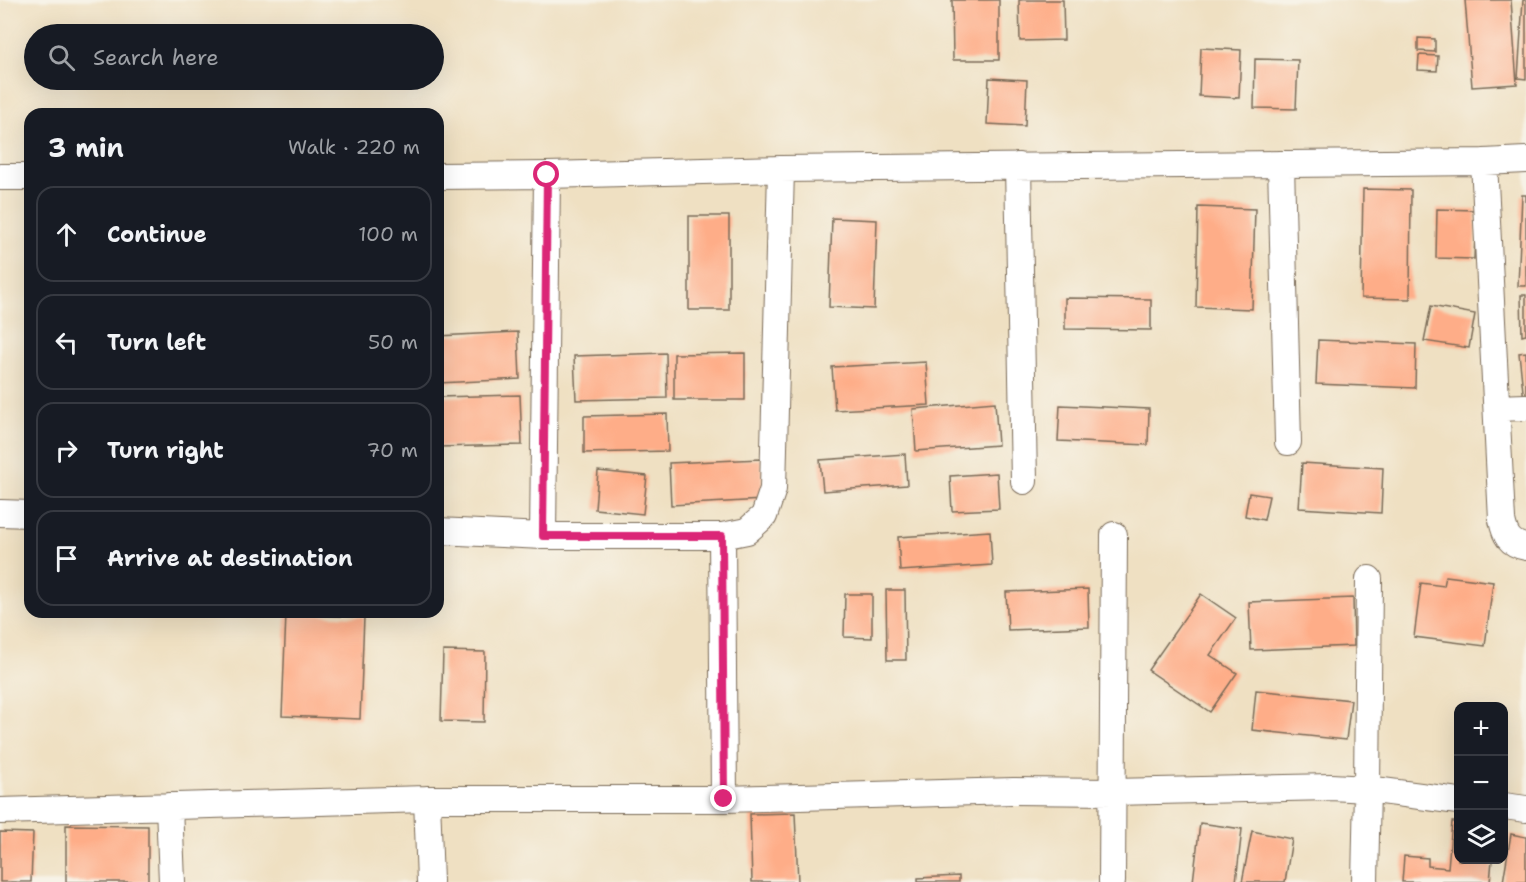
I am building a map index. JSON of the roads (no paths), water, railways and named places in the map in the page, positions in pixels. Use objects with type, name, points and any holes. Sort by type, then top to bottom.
[{"type":"street","points":[[444,176],[780,169],[1526,160]]},
{"type":"street","points":[[1484,162],[1502,520],[1505,535],[1517,545],[1526,547]]},
{"type":"street","points":[[1281,164],[1288,442]]},
{"type":"street","points":[[1018,166],[1024,481]]},
{"type":"street","points":[[444,531],[543,536],[722,536],[747,531],[764,516],[773,489],[780,169]]},
{"type":"street","points":[[543,536],[547,175]]},
{"type":"street","points":[[0,177],[24,177]]},
{"type":"street","points":[[1497,408],[1526,407]]},
{"type":"street","points":[[0,513],[24,514]]},
{"type":"street","points":[[1112,882],[1114,535]]},
{"type":"street","points":[[722,536],[724,799]]},
{"type":"street","points":[[1365,882],[1369,579]]},
{"type":"street","points":[[0,811],[427,799],[724,799],[1013,791],[1113,792],[1331,787],[1367,789],[1454,800]]},
{"type":"street","points":[[427,799],[430,882]]},
{"type":"street","points":[[169,806],[172,882]]},
{"type":"street","points":[[1508,807],[1526,809]]}]
